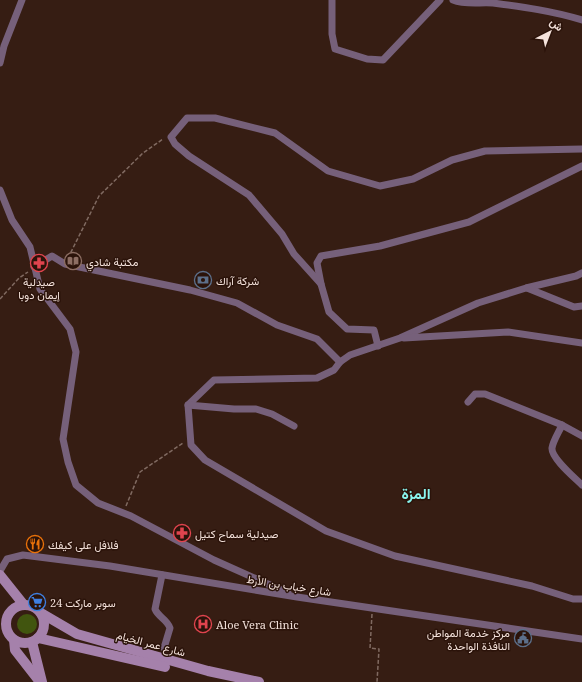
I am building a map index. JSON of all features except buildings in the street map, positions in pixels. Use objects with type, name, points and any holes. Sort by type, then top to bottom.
[{"type":"street","points":[[0,63],[4,46],[22,0]]},
{"type":"street","points":[[332,0],[332,34],[335,49],[367,59],[383,60],[440,0]]},
{"type":"street","points":[[453,0],[460,3],[481,2],[524,7],[562,14],[582,20]]},
{"type":"street","points":[[321,284],[294,254],[282,234],[249,195],[189,156],[175,144],[171,137],[187,118],[215,118],[275,133],[328,171],[380,186],[413,179],[452,160],[485,151],[582,149]]},
{"type":"street","points":[[378,346],[374,330],[347,329],[329,312],[317,263],[321,256],[380,246],[469,222],[582,166]]},
{"type":"street","points":[[0,190],[12,220],[30,247],[40,289],[70,329],[76,352],[63,439],[68,462],[76,484],[98,503],[123,513],[214,560],[297,598]]},
{"type":"street","points":[[34,267],[52,256],[65,264],[190,290],[237,303],[277,325],[316,339],[340,362]]},
{"type":"street","points":[[582,273],[576,276],[526,288],[478,303],[400,338],[350,354],[340,362],[334,370],[317,378],[214,380],[188,405],[191,445],[205,460],[326,531],[395,556],[532,586],[573,599],[582,599]]},
{"type":"street","points":[[526,288],[574,306],[582,306]]},
{"type":"street","points":[[400,338],[508,332],[582,343]]},
{"type":"street","points":[[468,402],[475,394],[485,394],[562,424],[582,436]]},
{"type":"street","points":[[188,405],[234,409],[256,409],[272,414],[294,426]]},
{"type":"street","points":[[562,424],[552,448],[553,453],[557,460],[582,485]]},
{"type":"street","name":"شارع خباب بن الأرط","points":[[0,571],[7,559],[23,555],[162,575],[297,598],[582,639]]},
{"type":"street","points":[[0,575],[24,605]]},
{"type":"street","points":[[162,575],[155,609],[156,612],[164,618],[170,628],[164,648]]},
{"type":"street","points":[[24,605],[30,605],[41,613],[44,618],[44,629],[35,640],[26,643],[14,640],[4,629],[9,613],[13,609],[24,605]]},
{"type":"street","name":"شارع عمر الخيام","points":[[41,613],[76,634],[208,671],[259,682]]},
{"type":"street","points":[[14,640],[15,650],[41,682]]},
{"type":"street","points":[[35,640],[41,682]]},
{"type":"street","name":"شارع عمر الخيام","points":[[35,640],[229,682]]},
{"type":"path","points":[[65,264],[99,196],[143,153],[162,139],[171,137]]},
{"type":"path","points":[[0,299],[19,278],[34,267]]},
{"type":"path","points":[[123,513],[140,472],[190,439]]},
{"type":"path","points":[[373,608],[370,648],[379,649],[377,682]]},
{"type":"green space","points":[[27,614],[34,617],[37,624],[34,631],[27,634],[20,631],[17,624],[20,617]]},
{"type":"place","name":"مكتبة شادي","points":[[73,261]]},
{"type":"place","name":"صيدلية إيمان دوبا","points":[[39,263]]},
{"type":"place","name":"شركة آراك","points":[[203,280]]},
{"type":"place","name":"صيدلية سماح كتيل","points":[[182,533]]},
{"type":"place","name":"فلافل على كيفك","points":[[35,544]]},
{"type":"place","name":"سوبر ماركت 24","points":[[37,602]]},
{"type":"place","name":"Aloe Vera Clinic","points":[[203,624]]},
{"type":"place","name":"مركز خدمة المواطن النافذة الواحدة","points":[[523,638]]},
{"type":"district","name":"المزة","points":[[416,493]]}]
